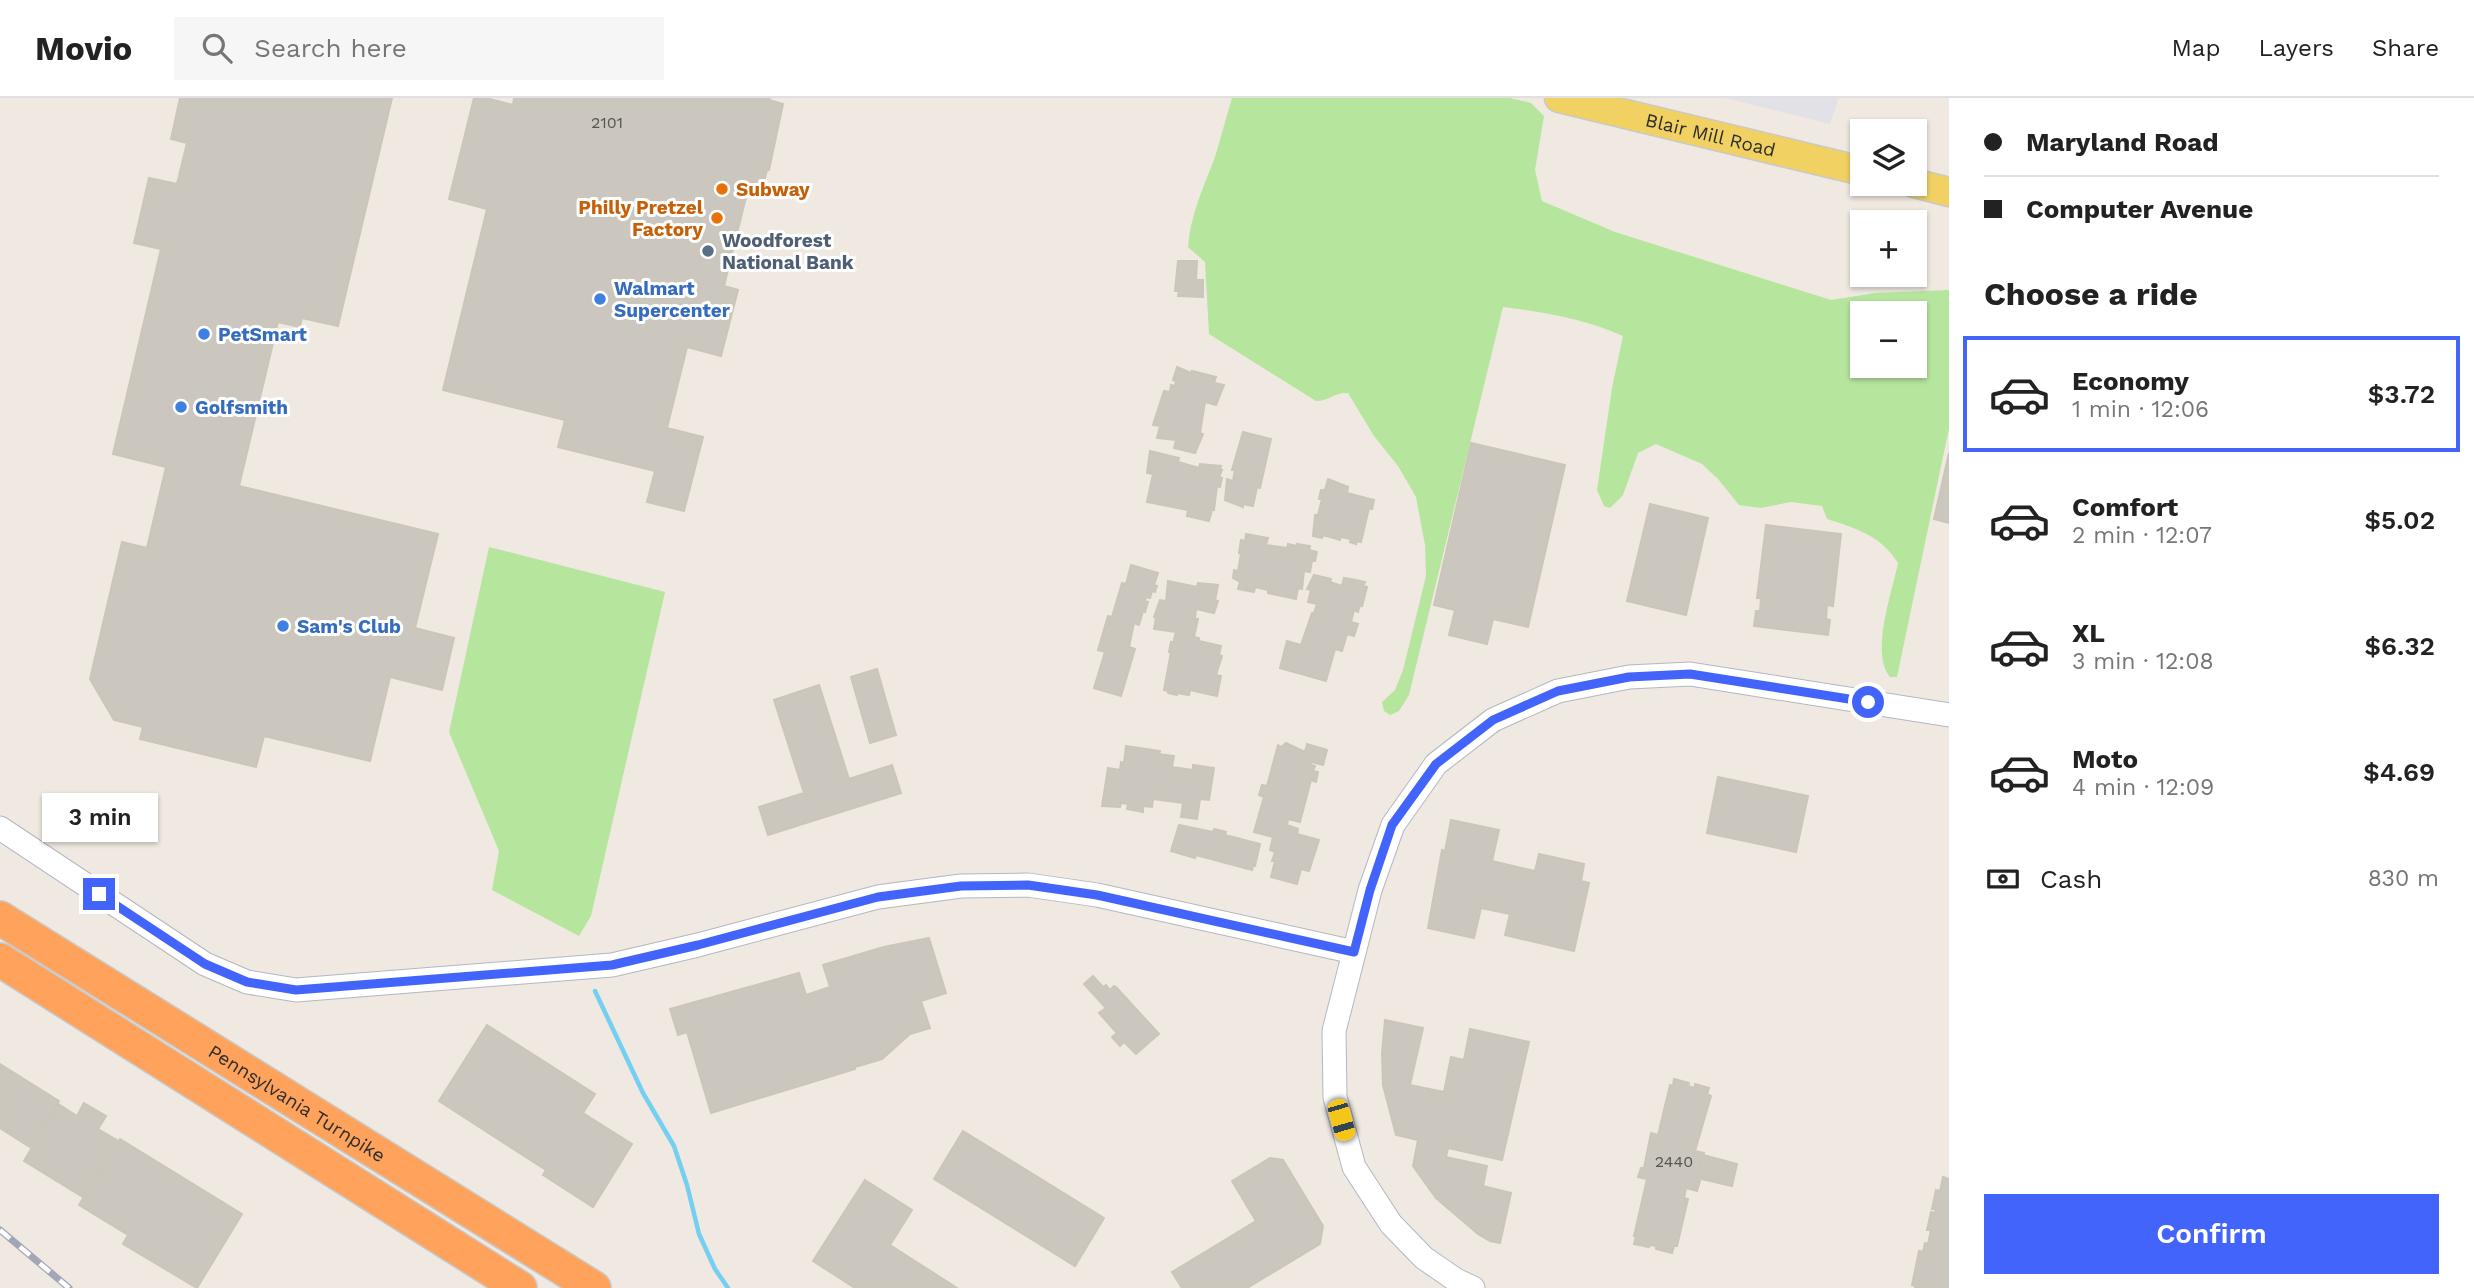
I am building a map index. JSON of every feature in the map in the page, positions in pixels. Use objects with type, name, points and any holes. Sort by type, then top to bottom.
[{"type":"highway","name":"Pennsylvania Turnpike","points":[[0,918],[594,1288]]},
{"type":"highway","name":"Pennsylvania Turnpike","points":[[0,960],[520,1288]]},
{"type":"main road","name":"Blair Mill Road","points":[[1559,98],[1850,168]]},
{"type":"main road","points":[[1927,187],[1949,192]]},
{"type":"street","points":[[1473,1288],[1456,1280],[1416,1249],[1391,1224],[1354,1167],[1335,1097],[1334,1031],[1370,890],[1392,825],[1436,764],[1493,720],[1558,691],[1629,677],[1690,674],[1949,715]]},
{"type":"street","points":[[0,828],[205,964],[247,982],[296,990],[612,965],[878,897],[961,886],[1028,885],[1097,895],[1354,952]]},
{"type":"shaded area","points":[[1725,98],[1839,98],[1830,124]]},
{"type":"green space","points":[[1232,98],[1510,98],[1531,103],[1544,116],[1535,170],[1542,201],[1615,232],[1831,300],[1875,293],[1949,290],[1949,428],[1897,677],[1890,677],[1884,666],[1882,653],[1884,622],[1898,563],[1884,546],[1858,530],[1827,519],[1822,506],[1791,502],[1761,508],[1739,505],[1702,464],[1656,444],[1638,453],[1623,495],[1610,508],[1604,506],[1597,490],[1612,388],[1623,336],[1564,317],[1503,307],[1409,695],[1399,711],[1390,715],[1384,711],[1382,702],[1395,690],[1403,670],[1426,576],[1425,545],[1416,497],[1348,393],[1316,401],[1209,334],[1205,262],[1188,247],[1195,213]]},
{"type":"green space","points":[[489,547],[665,592],[591,916],[579,936],[492,890],[499,851],[449,732]]},
{"type":"building","points":[[180,98],[392,98],[338,326],[302,318],[300,327],[278,322],[239,486],[438,534],[415,628],[454,638],[442,690],[390,677],[370,761],[264,736],[256,767],[140,739],[143,727],[114,720],[90,679],[122,542],[147,548],[166,467],[113,454],[161,249],[134,243],[149,178],[177,184],[187,143],[171,139]]},
{"type":"building","name":"Walmart Supercenter","points":[[474,98],[486,98],[513,105],[514,98],[770,98],[769,100],[783,104],[769,170],[761,193],[748,189],[724,286],[738,290],[721,356],[687,347],[667,428],[703,437],[684,511],[647,502],[655,471],[558,447],[565,420],[443,390],[487,209],[449,199]]},
{"type":"building","points":[[1178,261],[1197,261],[1196,280],[1203,280],[1203,297],[1178,296],[1179,291],[1175,291]]},
{"type":"building","points":[[1177,367],[1191,373],[1192,371],[1216,377],[1214,383],[1224,385],[1216,405],[1205,402],[1200,433],[1203,434],[1195,453],[1174,448],[1176,440],[1157,438],[1160,426],[1153,425],[1164,391],[1170,392],[1171,385],[1175,386],[1176,381],[1173,380]]},
{"type":"building","points":[[1243,432],[1271,439],[1253,506],[1243,504],[1243,507],[1225,500],[1227,479],[1233,481],[1235,470],[1232,470]]},
{"type":"building","points":[[1471,443],[1565,465],[1528,627],[1493,619],[1487,644],[1449,635],[1455,610],[1434,605]]},
{"type":"building","points":[[1150,451],[1179,458],[1178,462],[1199,468],[1200,464],[1221,466],[1219,477],[1222,478],[1220,487],[1217,486],[1214,510],[1209,521],[1187,516],[1188,510],[1147,502],[1153,474],[1147,473]]},
{"type":"building","points":[[1949,453],[1949,523],[1934,519]]},
{"type":"building","points":[[1328,479],[1348,487],[1347,493],[1374,500],[1372,509],[1369,508],[1361,542],[1356,541],[1356,544],[1350,542],[1351,539],[1313,536],[1315,515],[1318,515],[1322,499],[1319,499],[1321,490],[1325,490]]},
{"type":"building","points":[[1650,504],[1708,518],[1686,615],[1627,601]]},
{"type":"building","points":[[1766,525],[1841,534],[1833,606],[1827,605],[1826,619],[1830,620],[1828,635],[1754,626],[1756,611],[1760,611],[1761,598],[1757,598]]},
{"type":"building","points":[[1246,534],[1268,538],[1266,545],[1287,548],[1288,544],[1297,544],[1310,546],[1309,550],[1317,552],[1310,572],[1304,571],[1302,589],[1298,588],[1296,599],[1268,593],[1268,590],[1255,587],[1254,592],[1238,589],[1240,582],[1233,578],[1234,570],[1238,571],[1241,540],[1245,541]]},
{"type":"building","points":[[1131,565],[1158,573],[1155,592],[1152,591],[1150,598],[1146,597],[1145,601],[1148,602],[1139,625],[1134,623],[1129,647],[1135,649],[1121,696],[1094,688],[1105,652],[1098,650],[1108,616],[1112,617],[1122,583],[1126,584]]},
{"type":"building","points":[[1314,575],[1331,579],[1330,582],[1342,586],[1344,578],[1365,582],[1363,586],[1367,587],[1362,606],[1360,605],[1358,612],[1354,610],[1351,622],[1358,624],[1354,636],[1347,634],[1342,651],[1335,649],[1326,681],[1280,668],[1287,641],[1301,645],[1314,613],[1317,604],[1308,602],[1311,590],[1307,589]]},
{"type":"building","points":[[1168,581],[1197,587],[1198,583],[1218,585],[1215,600],[1218,601],[1214,613],[1196,609],[1195,619],[1198,619],[1194,637],[1199,638],[1199,641],[1221,646],[1219,655],[1222,656],[1216,675],[1221,676],[1217,696],[1190,690],[1189,695],[1177,695],[1164,690],[1171,642],[1173,643],[1176,632],[1154,629],[1154,617],[1160,600],[1166,601]]},
{"type":"building","points":[[877,669],[896,735],[870,743],[851,677]]},
{"type":"building","points":[[819,685],[849,779],[892,765],[901,793],[768,835],[759,807],[804,793],[774,700]]},
{"type":"building","points":[[1286,743],[1305,752],[1307,744],[1327,750],[1323,765],[1312,762],[1311,765],[1315,766],[1313,771],[1318,772],[1316,782],[1311,780],[1300,822],[1288,819],[1287,825],[1298,829],[1297,834],[1319,840],[1309,871],[1301,869],[1297,884],[1271,877],[1275,861],[1272,861],[1275,852],[1270,850],[1273,837],[1254,832],[1264,797],[1259,795],[1262,785],[1267,786],[1278,745],[1281,747]]},
{"type":"building","points":[[1126,746],[1174,756],[1172,767],[1193,770],[1193,765],[1214,768],[1209,800],[1200,799],[1197,819],[1181,817],[1183,803],[1153,799],[1152,807],[1143,806],[1143,812],[1127,809],[1128,804],[1121,803],[1120,807],[1102,806],[1108,768],[1120,770],[1121,762],[1124,763]]},
{"type":"building","points":[[1718,777],[1808,796],[1796,852],[1707,833]]},
{"type":"building","points":[[1451,820],[1499,830],[1492,861],[1535,871],[1539,854],[1584,864],[1581,881],[1589,883],[1574,951],[1505,935],[1510,914],[1481,908],[1474,938],[1428,928],[1442,850],[1445,851]]},
{"type":"building","points":[[1179,825],[1213,832],[1214,829],[1226,832],[1225,835],[1260,844],[1255,866],[1252,870],[1171,851]]},
{"type":"building","points":[[929,938],[946,993],[921,1001],[930,1028],[910,1034],[882,1059],[711,1113],[687,1032],[678,1035],[670,1009],[799,973],[806,995],[830,987],[823,965],[884,947]]},
{"type":"building","points":[[1093,976],[1103,987],[1106,985],[1110,990],[1114,986],[1117,988],[1159,1034],[1136,1054],[1124,1042],[1120,1046],[1112,1037],[1117,1033],[1099,1013],[1106,1008],[1084,984]]},
{"type":"building","points":[[1385,1020],[1423,1028],[1410,1085],[1444,1092],[1451,1057],[1464,1060],[1470,1029],[1529,1042],[1502,1160],[1448,1148],[1446,1157],[1487,1166],[1483,1186],[1511,1193],[1500,1243],[1478,1234],[1436,1198],[1413,1166],[1418,1140],[1396,1135],[1383,1085]]},
{"type":"building","points":[[487,1025],[595,1094],[583,1113],[632,1144],[593,1207],[543,1175],[546,1170],[439,1101]]},
{"type":"building","points":[[0,1064],[59,1101],[30,1147],[0,1128]]},
{"type":"building","points":[[1674,1079],[1689,1083],[1688,1086],[1695,1088],[1695,1084],[1709,1088],[1707,1094],[1711,1096],[1695,1151],[1704,1153],[1697,1180],[1700,1181],[1697,1191],[1686,1188],[1684,1198],[1688,1199],[1677,1246],[1674,1246],[1672,1253],[1656,1249],[1656,1246],[1634,1244],[1634,1236],[1647,1179],[1638,1177],[1641,1168],[1644,1168],[1651,1133],[1658,1135],[1670,1085],[1673,1086]]},
{"type":"building","points":[[84,1103],[106,1116],[98,1129],[117,1140],[83,1197],[24,1161],[58,1104],[77,1116]]},
{"type":"building","points":[[963,1131],[1104,1218],[1075,1266],[934,1179]]},
{"type":"building","points":[[120,1139],[242,1214],[197,1288],[123,1244],[128,1235],[79,1205]]},
{"type":"building","points":[[1703,1155],[1737,1164],[1732,1186],[1697,1178]]},
{"type":"building","points":[[1270,1158],[1283,1160],[1323,1226],[1320,1244],[1247,1288],[1182,1288],[1172,1272],[1256,1221],[1232,1181]]},
{"type":"building","points":[[1943,1177],[1949,1179],[1949,1288],[1915,1288],[1912,1285],[1919,1251],[1923,1252],[1925,1243],[1928,1244],[1931,1230],[1927,1230],[1931,1212],[1935,1213],[1936,1209],[1932,1209],[1936,1190],[1940,1191]]},
{"type":"building","points":[[865,1180],[912,1210],[890,1245],[957,1288],[855,1288],[813,1261]]},
{"type":"waterway","points":[[595,991],[643,1093],[674,1146],[699,1234],[715,1269],[728,1288]]},
{"type":"railway","points":[[0,1230],[69,1288]]},
{"type":"place","name":"Subway","points":[[722,189]]},
{"type":"place","name":"Philly Pretzel Factory","points":[[717,218]]},
{"type":"place","name":"Woodforest National Bank","points":[[708,251]]},
{"type":"place","name":"Walmart Supercenter","points":[[600,299]]},
{"type":"place","name":"PetSmart","points":[[204,334]]},
{"type":"place","name":"Golfsmith","points":[[181,407]]},
{"type":"place","name":"Sam's Club","points":[[283,626]]},
{"type":"route","points":[[99,894],[205,964],[247,982],[296,990],[612,965],[878,897],[961,886],[1028,885],[1097,895],[1354,952],[1370,890],[1392,825],[1436,764],[1493,720],[1558,691],[1629,677],[1690,674],[1868,702]]}]
